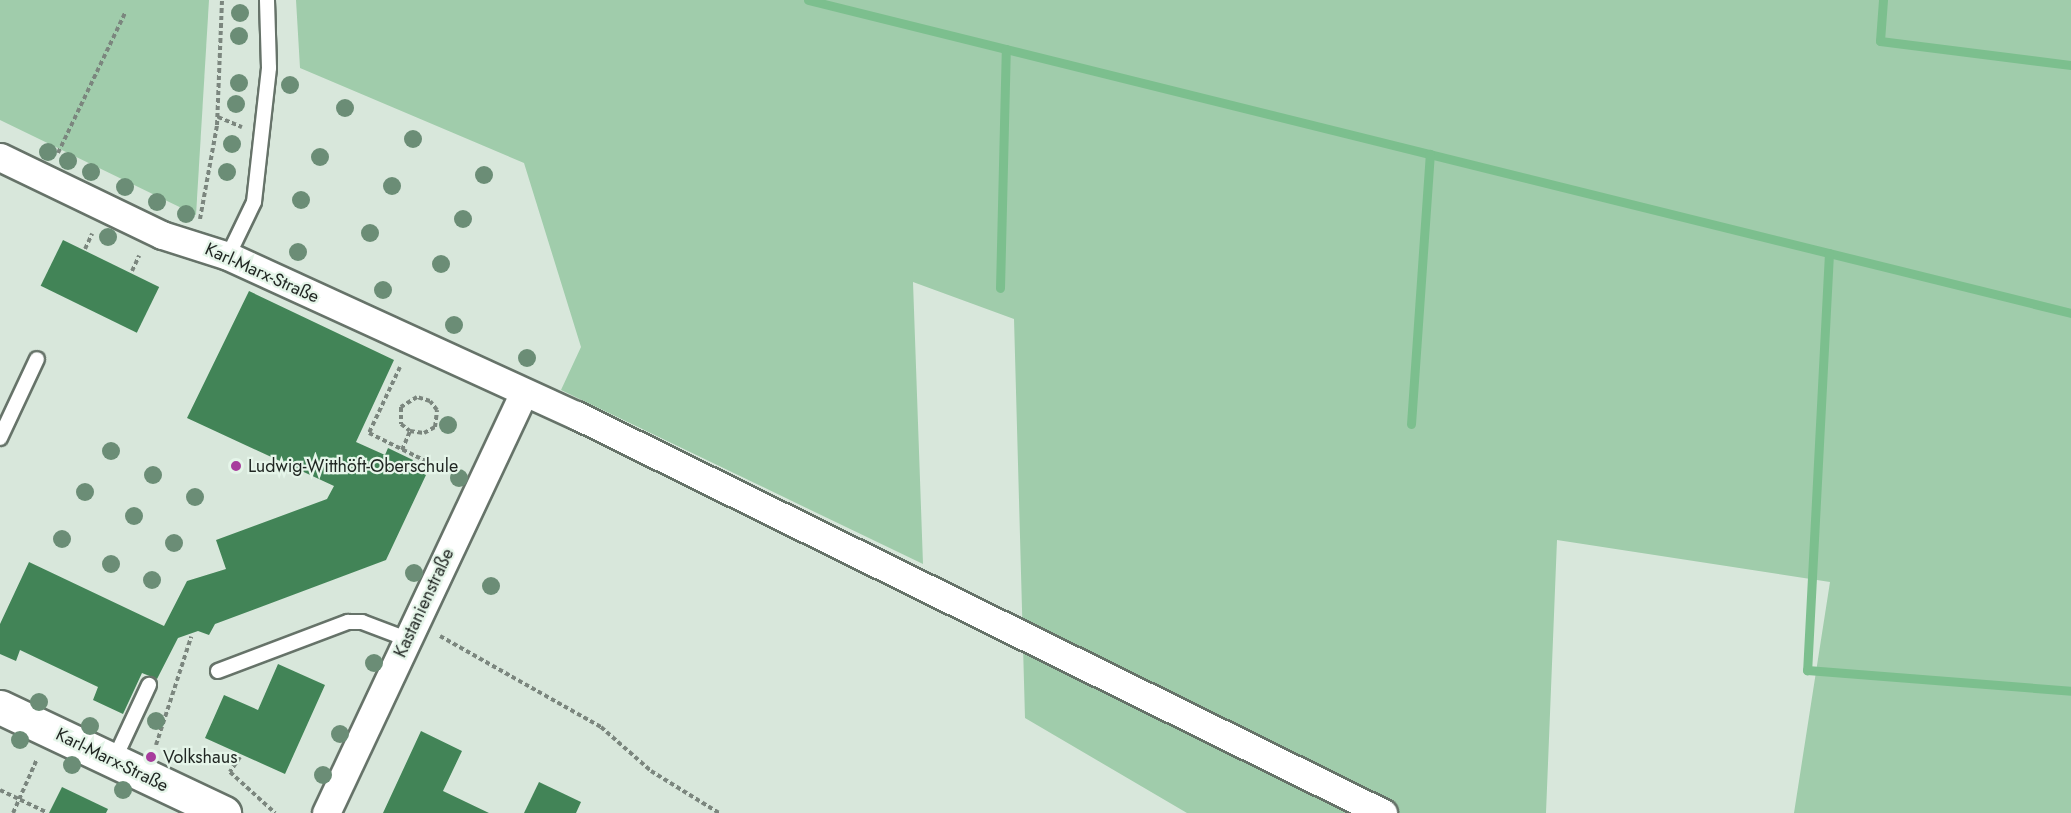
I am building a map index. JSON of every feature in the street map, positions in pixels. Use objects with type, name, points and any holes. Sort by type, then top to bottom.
[{"type":"main road","name":"Karl-Marx-Straße","points":[[0,707],[224,813]]},
{"type":"street","name":"Karl-Marx-Straße","points":[[0,157],[162,235],[228,256],[523,394],[1190,714],[1383,813]]},
{"type":"street","name":"Kastanienstraße","points":[[326,813],[523,394]]},
{"type":"lane","points":[[228,256],[254,202],[269,68],[267,0]]},
{"type":"lane","points":[[0,438],[37,358]]},
{"type":"lane","points":[[218,671],[348,622],[362,622],[411,631]]},
{"type":"lane","points":[[114,760],[149,685]]},
{"type":"path","points":[[192,243],[206,205],[217,125],[222,0]]},
{"type":"path","points":[[46,179],[125,13]]},
{"type":"path","points":[[401,364],[369,433],[450,473]]},
{"type":"path","points":[[417,397],[430,401],[437,410],[435,427],[424,433],[410,431],[401,424],[402,407],[417,397]]},
{"type":"path","points":[[402,450],[410,431]]},
{"type":"path","points":[[411,631],[602,727],[651,771],[719,813]]},
{"type":"path","points":[[159,739],[190,637]]},
{"type":"path","points":[[12,813],[52,731]]},
{"type":"path","points":[[240,757],[230,772],[275,813]]},
{"type":"path","points":[[0,790],[46,812]]},
{"type":"green space","points":[[0,0],[209,0],[196,215],[0,120]]},
{"type":"green space","points":[[296,0],[2071,0],[2071,813],[1794,813],[1830,582],[1557,540],[1546,813],[1187,813],[1025,718],[1014,319],[913,282],[923,564],[561,390],[581,347],[524,163],[300,68]]},
{"type":"building","points":[[63,240],[159,287],[137,333],[41,286]]},
{"type":"building","points":[[249,291],[394,360],[356,442],[385,455],[388,448],[413,460],[409,467],[426,475],[386,560],[215,624],[209,635],[198,631],[178,638],[157,679],[142,673],[123,714],[93,700],[98,687],[20,650],[16,661],[0,654],[0,624],[29,562],[164,626],[187,581],[226,569],[216,540],[327,499],[334,486],[187,418]]},
{"type":"building","points":[[278,664],[325,685],[285,774],[205,738],[224,695],[258,710]]},
{"type":"building","points":[[421,731],[462,751],[443,791],[489,813],[383,813]]},
{"type":"building","points":[[539,782],[581,802],[576,813],[524,813]]},
{"type":"building","points":[[62,787],[108,809],[106,813],[49,813]]},
{"type":"waterway","points":[[808,0],[2071,313]]},
{"type":"waterway","points":[[1883,0],[1880,41],[2071,65]]},
{"type":"waterway","points":[[1000,288],[1006,49]]},
{"type":"waterway","points":[[1411,424],[1430,154]]},
{"type":"waterway","points":[[1829,253],[1807,670],[2071,691]]},
{"type":"place","name":"Ludwig-Witthöft-Oberschule","points":[[236,466]]},
{"type":"place","name":"Volkshaus","points":[[151,757]]}]
